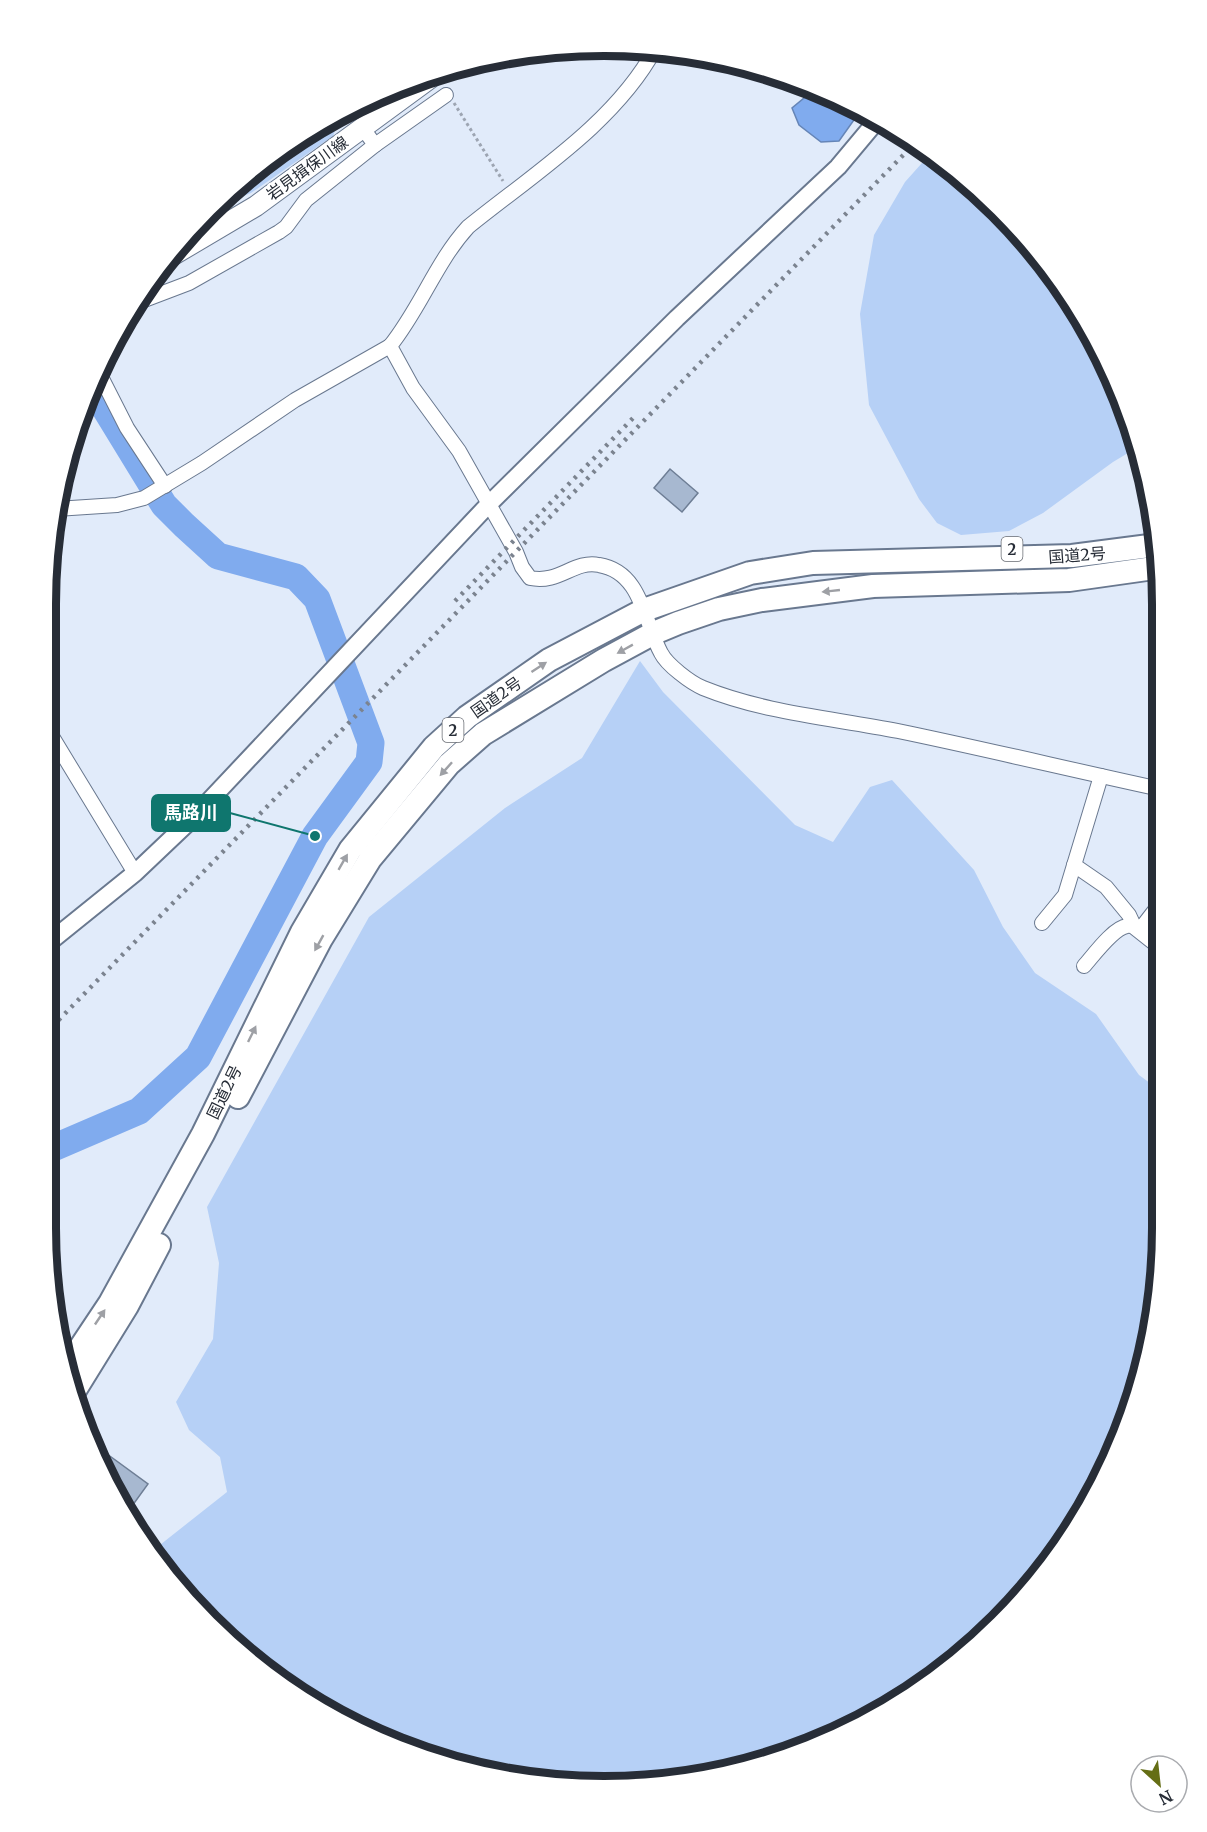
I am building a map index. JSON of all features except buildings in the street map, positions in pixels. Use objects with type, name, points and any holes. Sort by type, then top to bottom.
[{"type":"highway","name":"2","points":[[868,562],[898,555],[1010,550],[1116,539],[1147,533]]},
{"type":"highway","name":"国道2号","points":[[72,1360],[110,1303],[203,1134],[302,932],[350,850],[434,747],[467,717],[549,660],[644,610],[750,573],[813,563],[1072,556],[1148,546]]},
{"type":"highway","name":"国道2号","points":[[79,1384],[127,1306],[321,939],[370,860],[449,764],[483,734],[531,703],[654,633],[719,609],[762,600],[873,586],[1069,580],[1150,569]]},
{"type":"highway","points":[[873,586],[926,595],[1012,595],[1151,584]]},
{"type":"main road","name":"岩見揖保川線","points":[[187,246],[256,206],[415,89]]},
{"type":"street","points":[[64,508],[117,505],[144,498],[163,488],[257,424],[390,346],[403,331],[454,243],[468,227],[594,125],[622,98],[651,58]]},
{"type":"street","points":[[148,298],[189,283],[279,232],[286,227],[306,200],[375,145],[446,95]]},
{"type":"street","points":[[56,937],[135,873],[193,818],[488,505],[677,318],[838,167],[872,126]]},
{"type":"street","points":[[362,128],[375,145]]},
{"type":"street","points":[[390,346],[412,388],[459,451],[530,578],[544,581],[585,565],[598,564],[622,574],[633,586],[662,655],[699,687],[748,705],[897,731],[1152,787]]},
{"type":"street","points":[[103,381],[127,428],[163,488]]},
{"type":"street","points":[[56,743],[135,873]]},
{"type":"street","points":[[1042,923],[1065,895],[1101,776]]},
{"type":"street","points":[[1074,865],[1106,887],[1130,915],[1135,927],[1152,941]]},
{"type":"street","points":[[1084,966],[1120,929],[1127,926],[1142,927],[1152,913]]},
{"type":"path","points":[[446,95],[457,106],[512,192]]},
{"type":"shaded area","points":[[337,125],[333,136],[251,193],[232,201],[299,148]]},
{"type":"shaded area","points":[[925,160],[965,191],[1016,242],[1059,299],[1095,361],[1110,394],[1130,452],[1043,513],[1009,531],[961,535],[937,523],[919,499],[869,405],[860,314],[874,235],[905,182]]},
{"type":"shaded area","points":[[640,661],[663,692],[795,825],[833,842],[870,787],[892,780],[974,870],[1003,927],[1035,973],[1096,1014],[1139,1075],[1152,1085],[1150,1264],[1147,1300],[1133,1370],[1110,1438],[1095,1471],[1059,1533],[1038,1562],[1016,1590],[965,1641],[908,1684],[878,1703],[813,1735],[745,1758],[675,1772],[639,1775],[568,1775],[497,1766],[427,1747],[361,1720],[299,1684],[242,1641],[191,1590],[158,1547],[227,1492],[220,1457],[189,1430],[176,1402],[213,1339],[219,1263],[207,1207],[369,917],[505,808],[582,758]]},
{"type":"water","points":[[808,95],[856,117],[839,141],[821,142],[799,125],[792,108]]},
{"type":"waterway","points":[[56,1147],[139,1111],[198,1057],[315,836],[369,762],[371,743],[317,599],[296,577],[218,556],[184,525],[164,505],[97,395]]},
{"type":"railway","points":[[56,1023],[909,149]]},
{"type":"railway","points":[[455,601],[637,414]]},
{"type":"place","name":"馬路川","points":[[315,836]]}]
